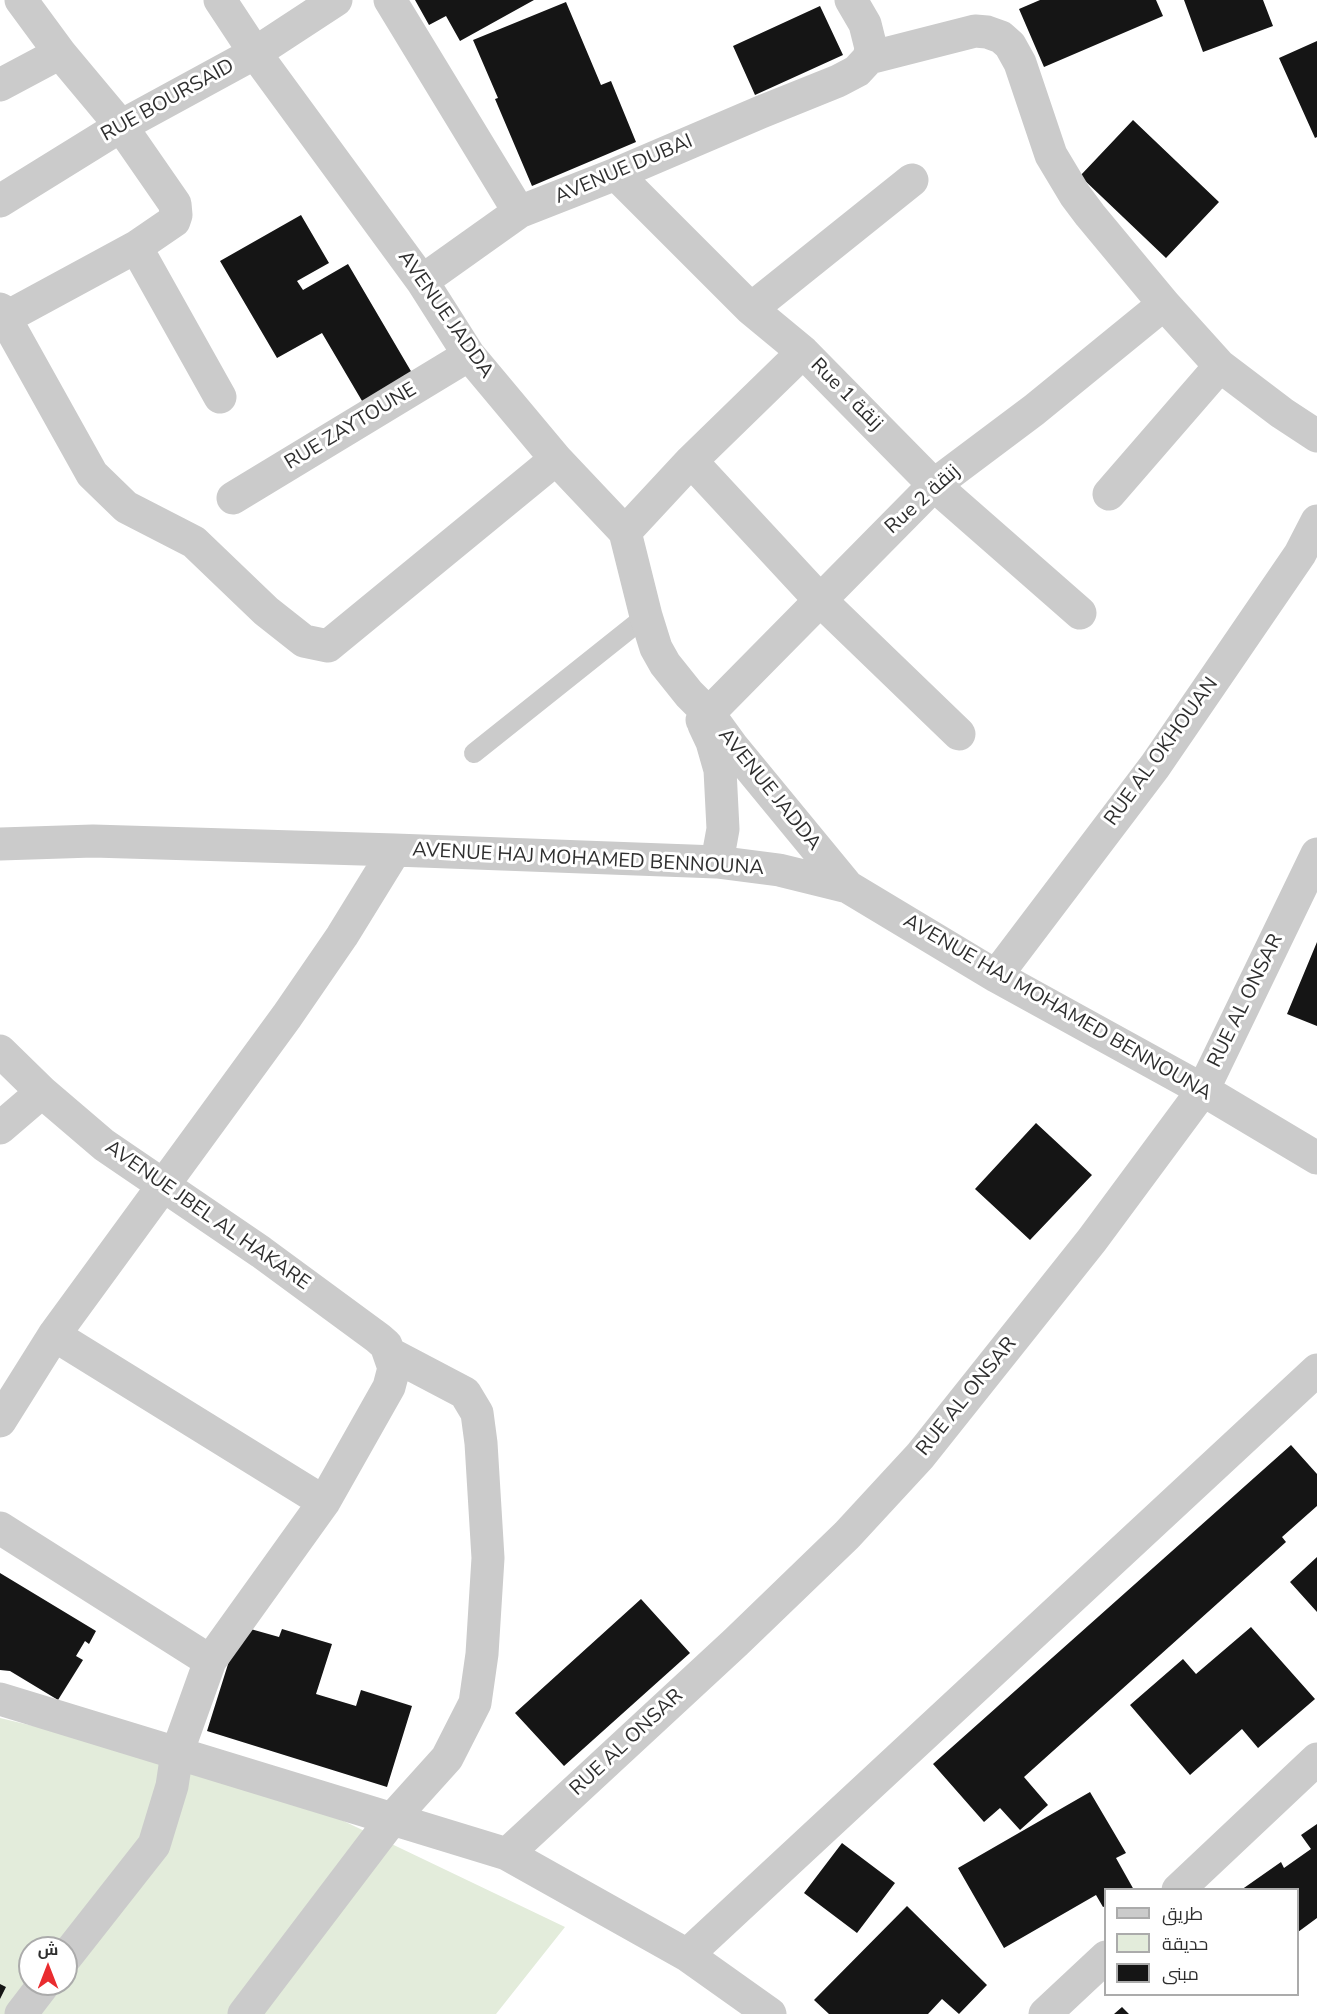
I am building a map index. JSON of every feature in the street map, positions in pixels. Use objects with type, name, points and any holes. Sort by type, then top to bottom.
[{"type":"street","points":[[21,0],[60,53],[121,126],[175,204],[174,221],[136,248],[2,314],[92,474],[126,507],[194,542],[266,611],[304,641],[328,646],[556,459]]},
{"type":"street","name":"AVENUE JADDA","points":[[220,0],[255,53],[422,281],[469,355],[556,459],[625,532],[646,616],[656,648],[665,664],[699,709],[848,887]]},
{"type":"street","name":"RUE BOURSAID","points":[[0,201],[121,126],[255,53],[336,0]]},
{"type":"street","points":[[390,0],[519,212]]},
{"type":"street","points":[[851,0],[870,37],[869,58],[975,32],[987,32],[1001,37],[1010,45],[1020,63],[1051,155],[1090,215],[1164,304],[1221,366],[1282,413],[1317,436]]},
{"type":"street","points":[[0,85],[60,53]]},
{"type":"street","name":"AVENUE DUBAI","points":[[422,281],[519,212],[838,81],[857,71],[869,58]]},
{"type":"street","name":"Rue 1 زنقة","points":[[616,174],[751,309],[803,352],[934,485],[1080,612]]},
{"type":"street","points":[[751,309],[912,180]]},
{"type":"street","points":[[136,248],[220,396]]},
{"type":"street","name":"Rue 2 زنقة","points":[[699,709],[820,600],[934,485],[1034,410],[1164,304]]},
{"type":"street","points":[[625,532],[691,461],[803,352]]},
{"type":"street","name":"RUE ZAYTOUNE","points":[[233,498],[469,355]]},
{"type":"street","points":[[1109,494],[1221,366]]},
{"type":"street","points":[[691,461],[820,600],[959,734]]},
{"type":"street","name":"RUE AL OKHOUAN","points":[[996,976],[1155,766],[1300,554],[1317,521]]},
{"type":"street","name":"AVENUE JADDA","points":[[699,709],[720,770],[723,828],[717,862]]},
{"type":"street","name":"AVENUE HAJ MOHAMED BENNOUNA","points":[[0,844],[93,841],[395,850],[717,862],[779,870],[848,887],[996,976],[1203,1090],[1317,1158]]},
{"type":"street","points":[[0,1421],[54,1335],[293,1007],[342,936],[395,850]]},
{"type":"street","name":"RUE AL ONSAR","points":[[507,1854],[736,1642],[847,1535],[920,1456],[1092,1240],[1203,1090],[1317,854]]},
{"type":"street","name":"AVENUE JBEL AL HAKARE","points":[[0,1051],[42,1092],[104,1145],[261,1252],[378,1338],[386,1345],[390,1353],[465,1393],[477,1413],[488,1558],[482,1654],[475,1702],[447,1758],[392,1819],[244,2014]]},
{"type":"street","points":[[0,1128],[42,1092]]},
{"type":"street","points":[[54,1335],[324,1502]]},
{"type":"street","points":[[78,1941],[154,1845],[172,1786],[177,1753],[210,1660],[324,1502],[390,1387],[394,1368],[390,1353]]},
{"type":"street","points":[[687,1955],[1317,1370]]},
{"type":"street","points":[[0,1528],[210,1660]]},
{"type":"street","points":[[0,1700],[507,1854],[687,1955],[770,2014]]},
{"type":"street","points":[[1180,1888],[1317,1759]]},
{"type":"street","points":[[1045,2014],[1104,1959]]},
{"type":"street","points":[[21,2014],[35,1996]]},
{"type":"lane","points":[[474,753],[646,616]]},
{"type":"green space","points":[[0,1718],[258,1780],[565,1927],[496,2014],[0,2014]]},
{"type":"building","points":[[415,0],[534,0],[460,41],[446,16],[429,25]]},
{"type":"building","points":[[1040,0],[1156,0],[1163,16],[1044,67],[1019,9]]},
{"type":"building","points":[[1184,0],[1263,0],[1273,26],[1203,52]]},
{"type":"building","points":[[566,2],[601,85],[611,81],[636,142],[532,186],[473,40]]},
{"type":"building","points":[[820,6],[843,55],[755,95],[733,46]]},
{"type":"building","points":[[1317,41],[1317,137],[1315,138],[1279,58]]},
{"type":"building","points":[[1133,120],[1219,202],[1166,258],[1080,176]]},
{"type":"building","points":[[301,215],[329,263],[297,281],[303,290],[348,264],[415,378],[365,406],[322,333],[277,358],[220,261]]},
{"type":"building","points":[[1317,942],[1317,1026],[1287,1014]]},
{"type":"building","points":[[1036,1123],[1092,1175],[1030,1240],[975,1189]]},
{"type":"building","points":[[1291,1445],[1317,1474],[1317,1506],[1282,1537],[1286,1542],[1024,1777],[1048,1805],[1020,1830],[1000,1808],[984,1822],[933,1764]]},
{"type":"building","points":[[1317,1557],[1317,1612],[1290,1582]]},
{"type":"building","points":[[0,1573],[96,1631],[89,1644],[85,1641],[76,1656],[83,1660],[58,1700],[10,1671],[0,1670]]},
{"type":"building","points":[[641,1599],[690,1653],[564,1766],[515,1713]]},
{"type":"building","points":[[240,1626],[279,1637],[282,1629],[332,1644],[316,1694],[356,1706],[361,1690],[412,1706],[387,1787],[207,1731]]},
{"type":"building","points":[[1251,1627],[1315,1699],[1258,1748],[1242,1729],[1190,1775],[1130,1705],[1183,1659],[1196,1674]]},
{"type":"building","points":[[1090,1792],[1126,1853],[1116,1858],[1133,1888],[1104,1888],[1104,1907],[1096,1895],[1004,1948],[958,1868]]},
{"type":"building","points":[[1317,1824],[1317,1918],[1299,1931],[1299,1888],[1244,1888],[1281,1862],[1284,1868],[1311,1849],[1301,1835]]},
{"type":"building","points":[[842,1843],[895,1883],[857,1933],[804,1893]]},
{"type":"building","points":[[907,1906],[987,1985],[959,2014],[942,1999],[928,2014],[829,2014],[814,2000]]},
{"type":"building","points":[[0,1984],[6,1987],[0,1999]]},
{"type":"building","points":[[1122,2007],[1129,2014],[1114,2014]]}]
